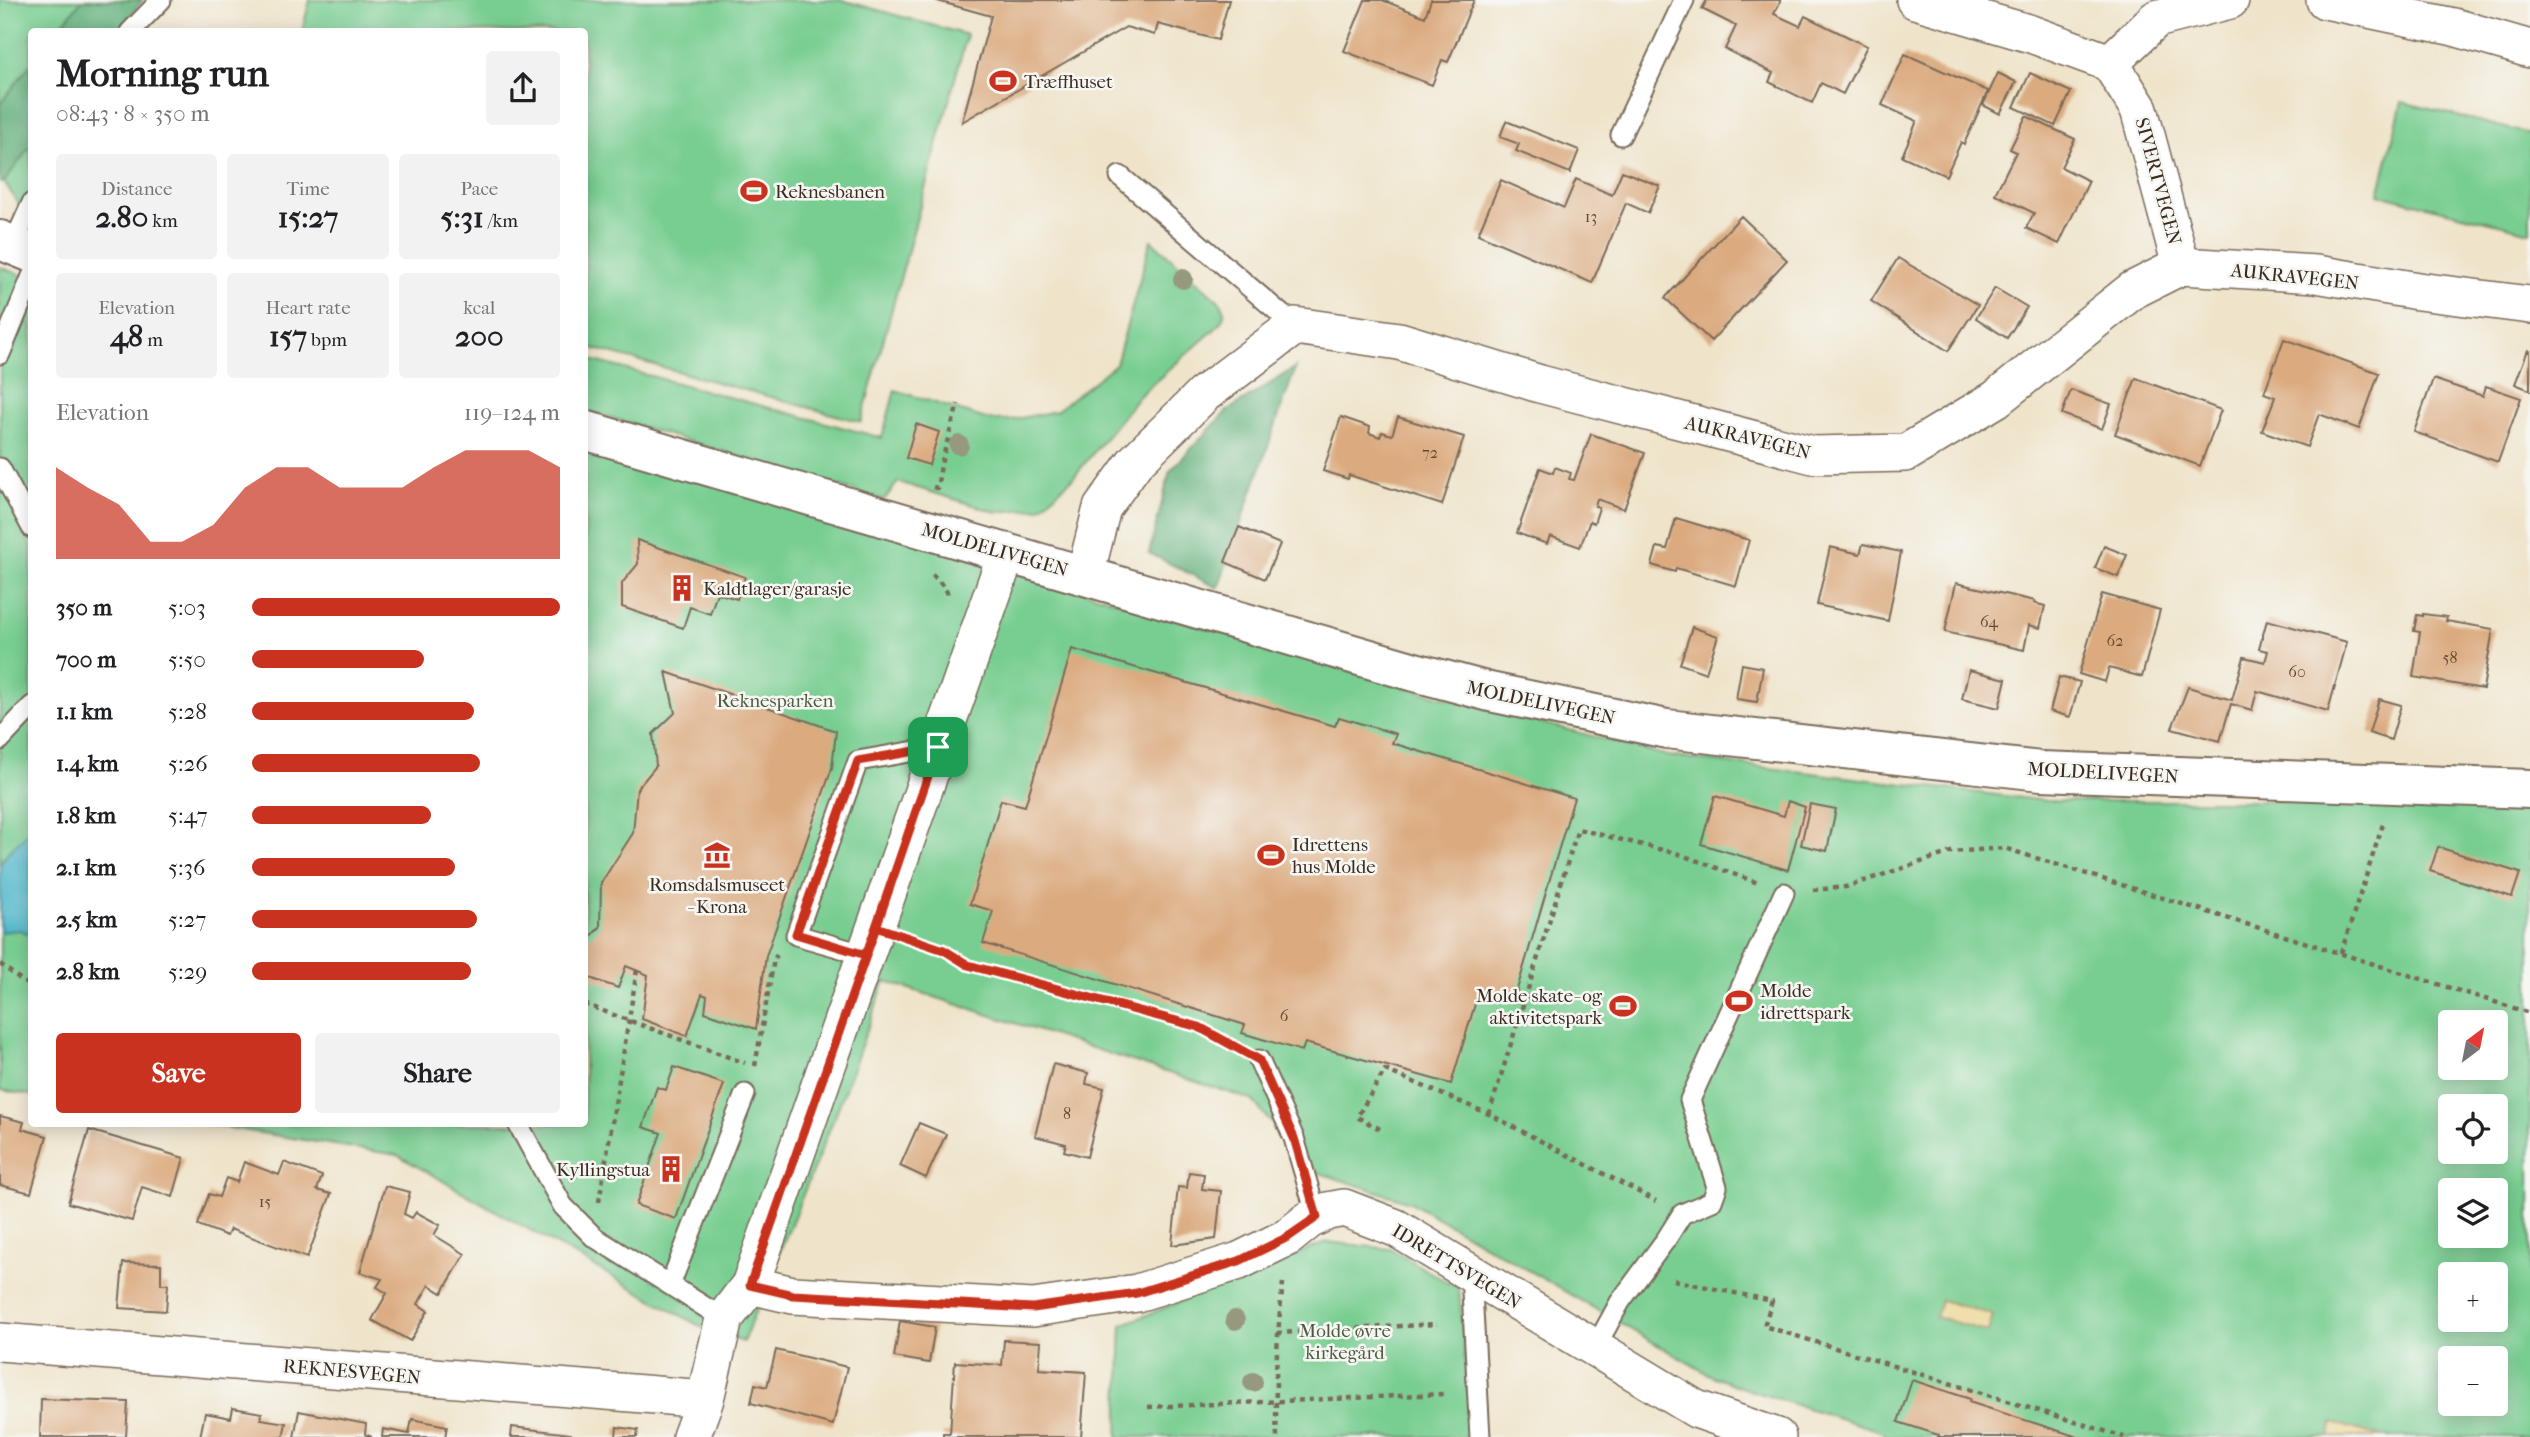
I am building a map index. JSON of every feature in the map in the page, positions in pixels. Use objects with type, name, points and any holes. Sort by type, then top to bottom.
[{"type":"main road","name":"MOLDELIVEGEN","points":[[588,431],[1424,674],[1490,692],[1667,729],[2041,771],[2530,789]]},
{"type":"street","points":[[1914,0],[2031,34],[2110,63],[2156,19],[2230,0]]},
{"type":"street","points":[[2325,0],[2454,27],[2530,49]]},
{"type":"street","name":"SIVERTVEGEN","points":[[2110,63],[2139,109],[2181,266]]},
{"type":"street","name":"AUKRAVEGEN","points":[[1295,326],[1399,341],[1540,384],[1813,455],[1906,453],[1996,399],[2133,290],[2181,266],[2316,274],[2418,291],[2530,305]]},
{"type":"street","points":[[1085,575],[1102,508],[1135,462],[1204,394],[1295,326]]},
{"type":"street","points":[[691,1437],[705,1399],[724,1319],[750,1285],[1007,552]]},
{"type":"street","name":"IDRETTSVEGEN","points":[[750,1285],[793,1295],[1033,1308],[1137,1293],[1239,1261],[1328,1211],[1344,1208],[1396,1228],[1696,1409],[1777,1437]]},
{"type":"street","name":"REKNESVEGEN","points":[[0,1342],[705,1399]]},
{"type":"lane","points":[[134,28],[161,0]]},
{"type":"lane","points":[[1621,135],[1684,0]]},
{"type":"lane","points":[[1120,176],[1295,326]]},
{"type":"lane","points":[[0,354],[28,219]]},
{"type":"lane","points":[[0,468],[28,520]]},
{"type":"lane","points":[[0,740],[28,710]]},
{"type":"lane","points":[[871,941],[796,934],[858,761],[938,747]]},
{"type":"lane","points":[[1595,1348],[1620,1302],[1682,1214],[1712,1201],[1717,1187],[1690,1100],[1784,893]]},
{"type":"lane","points":[[1259,1060],[1294,1138],[1302,1227]]},
{"type":"lane","points":[[670,1285],[745,1094]]},
{"type":"lane","points":[[520,1127],[563,1206],[594,1237],[724,1319]]},
{"type":"lane","points":[[1471,1273],[1480,1437]]},
{"type":"path","points":[[937,488],[958,404]]},
{"type":"path","points":[[2341,953],[2385,820]]},
{"type":"path","points":[[1489,1114],[1578,830],[1679,854],[1784,893],[1846,887],[1951,852],[2004,848],[2530,1013]]},
{"type":"path","points":[[871,941],[944,950],[968,965],[1199,1027],[1259,1060]]},
{"type":"path","points":[[588,1006],[755,1067],[774,959]]},
{"type":"path","points":[[0,964],[28,985]]},
{"type":"path","points":[[594,1237],[637,970]]},
{"type":"path","points":[[1380,1129],[1357,1117],[1385,1070],[1489,1114],[1682,1214]]},
{"type":"path","points":[[1277,1437],[1277,1333],[1302,1227]]},
{"type":"path","points":[[1645,1268],[1664,1278],[1772,1301],[1764,1326],[2124,1437]]},
{"type":"path","points":[[1277,1333],[1437,1324]]},
{"type":"path","points":[[1148,1407],[1443,1394]]},
{"type":"green space","points":[[0,0],[82,0],[59,28],[28,28],[28,68],[0,104]]},
{"type":"green space","points":[[82,0],[143,0],[120,28],[59,28]]},
{"type":"green space","name":"Reknesbanen","points":[[310,0],[842,0],[967,35],[861,422],[588,347],[588,28],[303,28]]},
{"type":"green space","points":[[28,68],[28,149],[4,182],[0,182],[0,104]]},
{"type":"green space","points":[[2402,102],[2530,134],[2530,232],[2379,194]]},
{"type":"green space","points":[[28,149],[28,218],[4,182]]},
{"type":"green space","points":[[1151,240],[1221,303],[1224,310],[1220,323],[1140,395],[1073,478],[1040,508],[996,512],[898,482],[884,500],[588,411],[588,359],[882,438],[895,390],[989,420],[1011,420],[1056,411],[1116,364]]},
{"type":"green space","points":[[0,267],[28,278],[28,1095],[0,1090]]},
{"type":"green space","points":[[1296,367],[1218,588],[1149,553],[1170,471],[1227,411]]},
{"type":"green space","name":"Molde idrettspark","points":[[588,444],[1409,688],[1668,756],[2047,801],[2530,801],[2530,1437],[1887,1437],[1883,1432],[1710,1375],[1410,1202],[1313,1171],[1252,1100],[885,981],[837,1111],[743,1342],[698,1325],[397,1155],[224,1127],[588,1127]]},
{"type":"green space","name":"Molde øvre kirkegård","points":[[1327,1242],[1390,1249],[1459,1289],[1471,1437],[1118,1437],[1122,1325]]},
{"type":"sand","points":[[1941,1300],[1993,1315],[1988,1332],[1936,1317]]},
{"type":"sand","points":[[2333,1423],[2384,1437],[2329,1437]]},
{"type":"water","points":[[28,833],[28,934],[20,930],[0,932],[0,864]]},
{"type":"building","name":"Træffhuset","points":[[934,0],[1229,0],[1218,40],[1158,24],[1155,35],[1126,27],[962,122],[991,16]]},
{"type":"building","points":[[1365,0],[1382,0],[1425,17],[1431,0],[1474,0],[1448,62],[1442,60],[1432,85],[1344,51]]},
{"type":"building","points":[[1707,0],[1781,0],[1774,14],[1800,26],[1805,16],[1867,46],[1843,94],[1821,83],[1812,103],[1769,82],[1773,73],[1725,49],[1736,26],[1702,9]]},
{"type":"building","points":[[1905,54],[1988,91],[1946,176],[1902,156],[1917,121],[1882,105]]},
{"type":"building","points":[[1998,73],[2016,82],[2000,114],[1983,105]]},
{"type":"building","points":[[2030,73],[2071,92],[2055,126],[2014,107]]},
{"type":"building","points":[[2026,116],[2075,139],[2061,167],[2089,181],[2059,244],[2026,228],[2034,213],[1995,194],[2016,152],[2010,149]]},
{"type":"building","points":[[1506,121],[1579,150],[1570,173],[1516,151],[1519,144],[1500,137]]},
{"type":"building","points":[[1622,171],[1660,186],[1648,213],[1626,203],[1592,283],[1478,234],[1501,180],[1564,208],[1576,179],[1612,195]]},
{"type":"building","points":[[1741,216],[1787,260],[1711,341],[1665,298]]},
{"type":"building","points":[[1898,258],[1978,305],[1948,351],[1871,301]]},
{"type":"building","points":[[1995,288],[2027,307],[2007,338],[1976,318]]},
{"type":"building","points":[[2284,339],[2379,373],[2359,429],[2319,414],[2307,447],[2262,431],[2275,397],[2264,393]]},
{"type":"building","points":[[2528,350],[2530,351],[2530,390],[2515,384]]},
{"type":"building","points":[[2136,378],[2221,410],[2200,466],[2115,434]]},
{"type":"building","points":[[2433,379],[2483,396],[2486,386],[2521,398],[2498,462],[2414,432]]},
{"type":"building","points":[[2071,390],[2111,404],[2102,429],[2062,414]]},
{"type":"building","points":[[1341,417],[1370,427],[1369,433],[1380,437],[1382,432],[1392,435],[1398,417],[1464,437],[1442,505],[1349,475],[1348,479],[1323,471]]},
{"type":"building","points":[[916,424],[939,432],[929,465],[906,458]]},
{"type":"building","points":[[1591,434],[1645,453],[1624,509],[1597,499],[1595,506],[1599,508],[1594,523],[1590,521],[1580,547],[1550,536],[1547,544],[1517,533],[1540,468],[1553,473],[1555,467],[1571,473],[1569,479],[1574,480]]},
{"type":"building","points":[[1676,518],[1749,540],[1736,586],[1676,568],[1675,572],[1652,565],[1657,547],[1667,549]]},
{"type":"building","points":[[1239,527],[1280,544],[1265,579],[1225,562]]},
{"type":"building","name":"Kaldtlager/garasje","points":[[637,540],[745,577],[737,599],[717,593],[710,614],[690,607],[683,628],[622,607],[622,583],[638,564]]},
{"type":"building","points":[[1863,544],[1901,552],[1888,621],[1817,605],[1830,547],[1860,554]]},
{"type":"building","points":[[2104,546],[2127,555],[2118,577],[2095,568]]},
{"type":"building","points":[[1956,583],[2035,601],[2034,603],[2045,606],[2040,628],[2029,625],[2024,650],[1945,632]]},
{"type":"building","points":[[2102,594],[2160,610],[2142,677],[2109,668],[2105,682],[2079,674]]},
{"type":"building","points":[[2417,615],[2493,629],[2483,689],[2413,677],[2420,632],[2414,631]]},
{"type":"building","points":[[2267,620],[2347,642],[2328,711],[2257,691],[2252,710],[2231,704],[2220,741],[2172,728],[2188,687],[2232,700],[2244,657],[2265,662],[2268,651],[2259,649]]},
{"type":"building","points":[[1692,627],[1718,636],[1706,673],[1680,664]]},
{"type":"building","name":"Idrettens hus Molde","points":[[1072,649],[1335,726],[1339,717],[1396,734],[1392,743],[1574,798],[1513,1003],[1478,994],[1451,1084],[1305,1043],[1302,1051],[1242,1033],[1245,1025],[983,943],[993,911],[970,904],[1001,800],[1025,806]]},
{"type":"building","points":[[1742,664],[1763,668],[1757,702],[1736,699]]},
{"type":"building","points":[[1969,670],[2006,679],[1999,708],[1962,699]]},
{"type":"building","points":[[666,672],[836,731],[832,768],[766,956],[756,1029],[705,1012],[707,996],[702,994],[687,1036],[642,1019],[648,975],[626,966],[618,988],[588,977],[588,940],[600,927],[601,883],[633,833],[637,789],[656,766],[653,734],[675,713]]},
{"type":"building","points":[[2059,677],[2080,682],[2070,717],[2050,711]]},
{"type":"building","points":[[2379,699],[2401,705],[2391,740],[2369,733]]},
{"type":"building","points":[[1715,796],[1784,816],[1788,801],[1805,807],[1788,870],[1701,844]]},
{"type":"building","points":[[1810,804],[1836,809],[1827,851],[1801,845]]},
{"type":"building","points":[[2438,847],[2520,873],[2512,897],[2430,871]]},
{"type":"building","points":[[1053,1064],[1088,1073],[1086,1084],[1104,1088],[1087,1157],[1064,1151],[1066,1144],[1035,1136]]},
{"type":"building","name":"Kyllingstua","points":[[674,1067],[724,1084],[676,1219],[636,1205],[661,1133],[643,1127],[657,1087],[666,1090]]},
{"type":"building","points":[[0,1116],[24,1122],[22,1129],[47,1136],[31,1193],[0,1185]]},
{"type":"building","points":[[919,1123],[946,1134],[926,1178],[900,1166]]},
{"type":"building","points":[[89,1130],[184,1158],[173,1197],[142,1187],[132,1221],[68,1203]]},
{"type":"building","points":[[244,1162],[279,1175],[284,1162],[322,1176],[317,1190],[331,1194],[307,1258],[230,1229],[227,1236],[198,1225],[209,1194],[219,1197],[226,1178],[237,1182]]},
{"type":"building","points":[[1189,1172],[1204,1174],[1202,1189],[1221,1191],[1216,1239],[1172,1245],[1178,1187],[1187,1188]]},
{"type":"building","points":[[385,1186],[410,1192],[404,1214],[412,1218],[416,1212],[440,1225],[434,1235],[465,1254],[442,1293],[429,1285],[418,1304],[428,1311],[410,1341],[372,1320],[387,1293],[377,1287],[382,1279],[360,1272]]},
{"type":"building","points":[[123,1263],[161,1264],[161,1284],[168,1284],[166,1311],[119,1308]]},
{"type":"building","points":[[900,1321],[935,1327],[929,1363],[894,1357]]},
{"type":"building","points":[[1004,1340],[1041,1342],[1039,1369],[1086,1372],[1081,1437],[943,1437],[943,1433],[950,1433],[955,1362],[1002,1365]]},
{"type":"building","points":[[776,1350],[847,1367],[833,1425],[751,1403],[755,1384],[767,1387]]},
{"type":"building","points":[[1912,1380],[1970,1399],[1969,1402],[2078,1437],[1938,1437],[1939,1435],[1898,1422]]},
{"type":"building","points":[[41,1399],[128,1402],[126,1437],[40,1437]]},
{"type":"building","points":[[233,1408],[262,1413],[261,1419],[286,1423],[283,1437],[200,1437],[205,1413],[231,1418]]},
{"type":"building","points":[[299,1411],[366,1424],[365,1434],[372,1437],[294,1437]]},
{"type":"building","points":[[412,1419],[447,1426],[445,1437],[382,1437],[383,1429],[409,1434]]},
{"type":"building","points":[[512,1427],[571,1434],[570,1437],[511,1437]]},
{"type":"building","points":[[617,1427],[638,1430],[637,1437],[616,1437]]},
{"type":"place","name":"Træffhuset","points":[[1003,81]]},
{"type":"place","name":"Reknesbanen","points":[[754,191]]},
{"type":"place","name":"Kaldtlager/garasje","points":[[682,588]]},
{"type":"place","name":"Romsdalsmuseet - Krona","points":[[717,855]]},
{"type":"place","name":"Idrettens hus Molde","points":[[1271,855]]},
{"type":"place","name":"Molde idrettspark","points":[[1739,1001]]},
{"type":"place","name":"Molde skate- og aktivitetspark","points":[[1623,1006]]},
{"type":"place","name":"Kyllingstua","points":[[671,1169]]},
{"type":"route","points":[[938,747],[858,761],[796,934],[866,955],[876,927],[944,950],[968,965],[1199,1027],[1259,1060],[1294,1138],[1317,1217],[1288,1237],[1239,1261],[1137,1293],[1033,1308],[793,1295],[750,1285],[876,927],[938,747]]},
{"type":"park label","name":"Reknesparken","points":[[775,700]]}]
